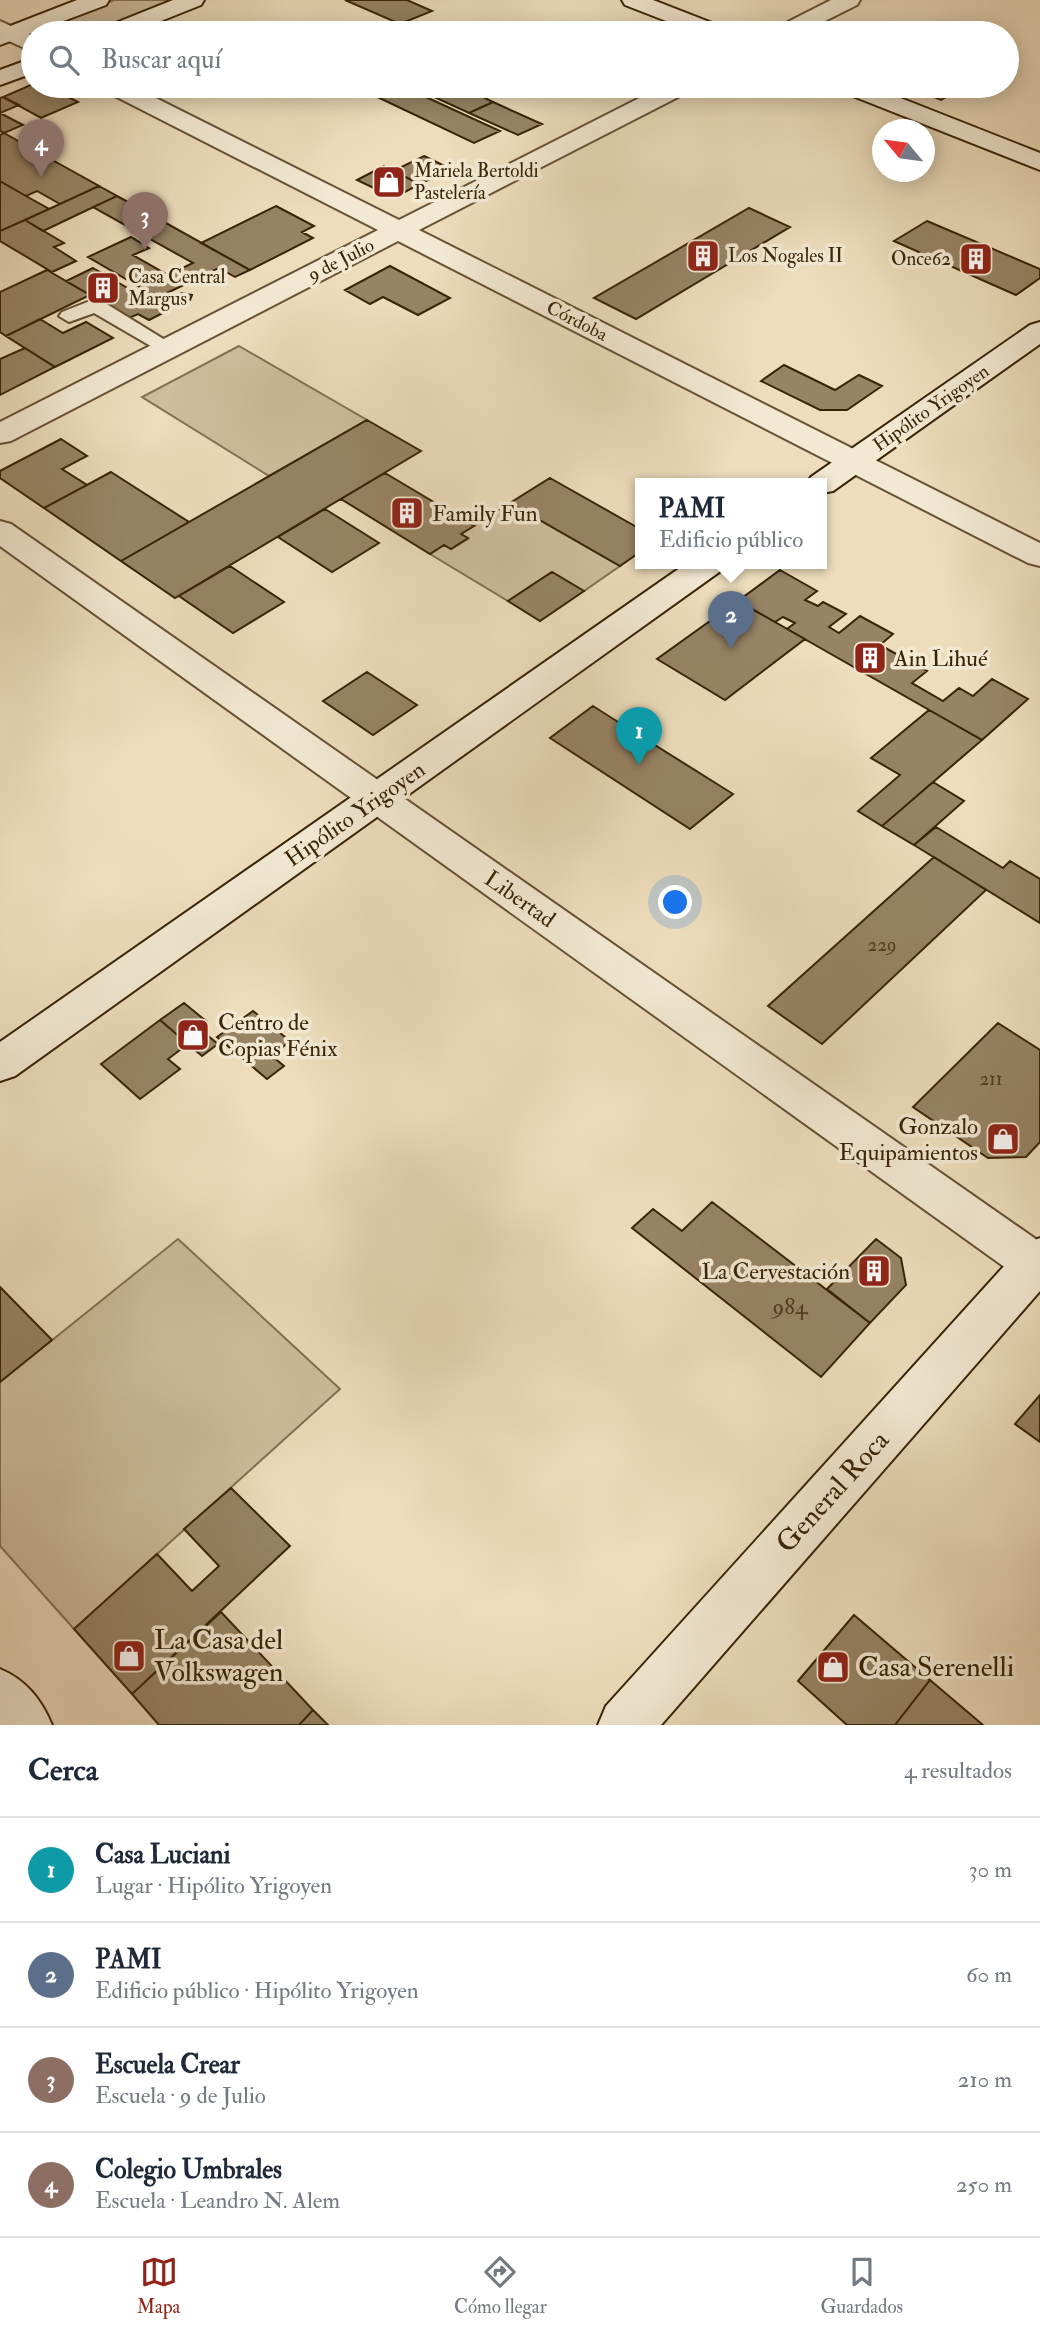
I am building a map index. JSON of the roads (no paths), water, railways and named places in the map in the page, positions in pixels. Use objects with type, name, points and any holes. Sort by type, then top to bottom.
[{"type":"street","points":[[38,21],[98,0]]},
{"type":"street","points":[[141,21],[194,0]]},
{"type":"street","points":[[633,0],[686,21]]},
{"type":"street","points":[[808,21],[849,0]]},
{"type":"street","points":[[4,33],[21,27]]},
{"type":"street","points":[[4,33],[21,40]]},
{"type":"street","points":[[0,78],[21,70]]},
{"type":"street","name":"Córdoba","points":[[138,98],[1040,556]]},
{"type":"street","name":"9 de Julio","points":[[0,434],[657,98]]},
{"type":"street","points":[[879,98],[1040,162]]},
{"type":"street","name":"Hipólito Yrigoyen","points":[[827,481],[1040,331]]},
{"type":"street","name":"Libertad","points":[[0,531],[1038,1263]]},
{"type":"street","name":"Hipólito Yrigoyen","points":[[0,1064],[702,569]]},
{"type":"street","name":"General Roca","points":[[625,1725],[1038,1263]]},
{"type":"street","points":[[0,1696],[25,1725]]},
{"type":"lane","points":[[69,316],[90,307],[98,307],[167,348]]},
{"type":"place","name":"Colegio Umbrales","points":[[41,177]]},
{"type":"place","name":"Mariela Bertoldi Pastelería","points":[[389,182]]},
{"type":"place","name":"Escuela Crear","points":[[145,250]]},
{"type":"place","name":"Los Nogales II","points":[[703,256]]},
{"type":"place","name":"Once62","points":[[976,259]]},
{"type":"place","name":"Casa Central Margus","points":[[103,288]]},
{"type":"place","name":"Family Fun","points":[[407,513]]},
{"type":"place","name":"PAMI","points":[[731,649]]},
{"type":"place","name":"Ain Lihué","points":[[870,658]]},
{"type":"place","name":"Casa Luciani","points":[[639,765]]},
{"type":"place","name":"Centro de Copias Fénix","points":[[193,1035]]},
{"type":"place","name":"Gonzalo Equipamientos","points":[[1003,1139]]},
{"type":"place","name":"La Cervestación","points":[[874,1271]]},
{"type":"place","name":"La Casa del Volkswagen","points":[[129,1656]]},
{"type":"place","name":"Casa Serenelli","points":[[833,1667]]}]
